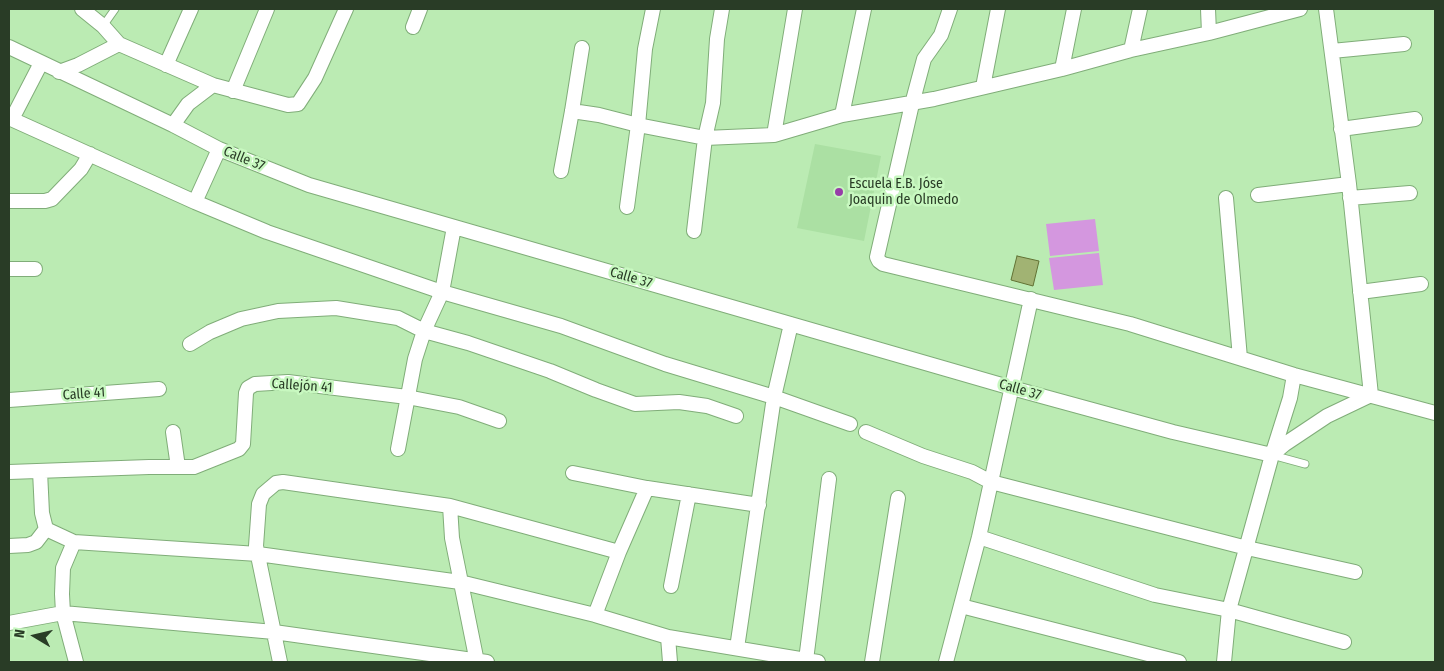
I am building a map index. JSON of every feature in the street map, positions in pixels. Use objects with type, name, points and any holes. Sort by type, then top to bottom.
[{"type":"street","points":[[82,9],[103,26],[119,44],[213,85],[288,105],[298,104],[316,78],[346,9]]},
{"type":"street","points":[[166,65],[191,9]]},
{"type":"street","points":[[233,91],[267,9]]},
{"type":"street","points":[[413,27],[420,9]]},
{"type":"street","points":[[627,207],[638,125],[645,49],[652,9]]},
{"type":"street","points":[[694,231],[705,138],[713,102],[717,39],[722,9]]},
{"type":"street","points":[[774,135],[795,9]]},
{"type":"street","points":[[842,115],[864,9]]},
{"type":"street","points":[[950,9],[941,35],[924,59],[876,256],[879,261],[883,264],[1130,324],[1294,375],[1435,412]]},
{"type":"street","points":[[983,87],[998,9]]},
{"type":"street","points":[[1062,69],[1074,9]]},
{"type":"street","points":[[1131,50],[1140,9]]},
{"type":"street","points":[[1208,9],[1210,33]]},
{"type":"street","points":[[572,110],[705,138],[774,135],[842,115],[912,104],[1062,69],[1131,50],[1210,33],[1300,9]]},
{"type":"street","points":[[1326,9],[1342,129],[1371,395]]},
{"type":"street","points":[[59,72],[78,65],[119,44]]},
{"type":"street","points":[[1332,51],[1404,44]]},
{"type":"street","name":"Calle 37","points":[[9,47],[219,149],[309,185],[1012,388],[1173,432],[1272,455]]},
{"type":"street","points":[[561,171],[582,48]]},
{"type":"street","points":[[41,63],[10,119],[195,202],[267,232],[442,292],[561,326],[665,364],[774,397],[850,424]]},
{"type":"street","points":[[173,125],[188,104],[213,85]]},
{"type":"street","points":[[1342,129],[1415,119]]},
{"type":"street","points":[[195,202],[219,149]]},
{"type":"street","points":[[9,201],[45,201],[52,199],[82,168],[90,154]]},
{"type":"street","points":[[1258,195],[1349,191],[1410,193]]},
{"type":"street","points":[[1226,198],[1240,358]]},
{"type":"street","points":[[398,450],[415,359],[424,331],[442,292],[454,227]]},
{"type":"street","points":[[9,269],[35,269]]},
{"type":"street","points":[[1360,292],[1420,284]]},
{"type":"street","points":[[946,662],[979,537],[1031,299]]},
{"type":"street","points":[[190,344],[210,332],[241,319],[278,311],[336,308],[398,318],[424,331],[468,342],[635,404],[679,402],[707,406],[736,416]]},
{"type":"street","points":[[737,648],[774,397],[791,324]]},
{"type":"street","points":[[1224,662],[1229,610],[1272,455],[1290,398],[1294,375]]},
{"type":"street","name":"Callejón 41","points":[[9,472],[194,467],[240,450],[243,444],[246,393],[248,388],[254,384],[288,382],[407,396],[459,407],[500,421]]},
{"type":"street","name":"Calle 41","points":[[9,400],[159,389]]},
{"type":"street","points":[[1272,455],[1327,416],[1371,395]]},
{"type":"street","points":[[172,432],[178,467]]},
{"type":"street","points":[[866,432],[923,456],[972,472],[991,482],[1247,548],[1355,572]]},
{"type":"street","points":[[40,471],[42,513],[46,529]]},
{"type":"street","points":[[573,473],[648,488],[759,506]]},
{"type":"street","points":[[46,529],[74,542],[258,554],[460,582],[595,615],[668,637],[812,661],[829,479]]},
{"type":"street","points":[[280,662],[256,546],[259,504],[263,494],[269,488],[283,482],[450,506],[618,552]]},
{"type":"street","points":[[595,615],[618,552],[648,488]]},
{"type":"street","points":[[671,586],[689,494]]},
{"type":"street","points":[[872,662],[898,498]]},
{"type":"street","points":[[9,623],[64,613],[274,632],[480,662],[460,582],[452,538],[450,506]]},
{"type":"street","points":[[9,546],[28,545],[36,542],[46,529]]},
{"type":"street","points":[[979,537],[1155,595],[1229,610],[1344,642]]},
{"type":"street","points":[[74,542],[63,568],[62,594],[64,613],[76,662]]},
{"type":"street","points":[[961,606],[1179,662]]},
{"type":"street","points":[[668,637],[670,662]]},
{"type":"lane","points":[[103,26],[116,9]]},
{"type":"lane","points":[[1272,455],[1305,464]]},
{"type":"shaded area","name":"Escuela E.B. Jóse Joaquin de Olmedo","points":[[815,144],[881,156],[864,241],[797,228]]},
{"type":"shaded area","points":[[1095,219],[1099,251],[1050,256],[1046,224]]},
{"type":"shaded area","points":[[1099,253],[1103,285],[1054,290],[1049,258]]},
{"type":"building","points":[[1017,256],[1039,261],[1033,286],[1011,280]]},
{"type":"place","name":"Escuela E.B. Jóse Joaquin de Olmedo","points":[[839,192]]}]
